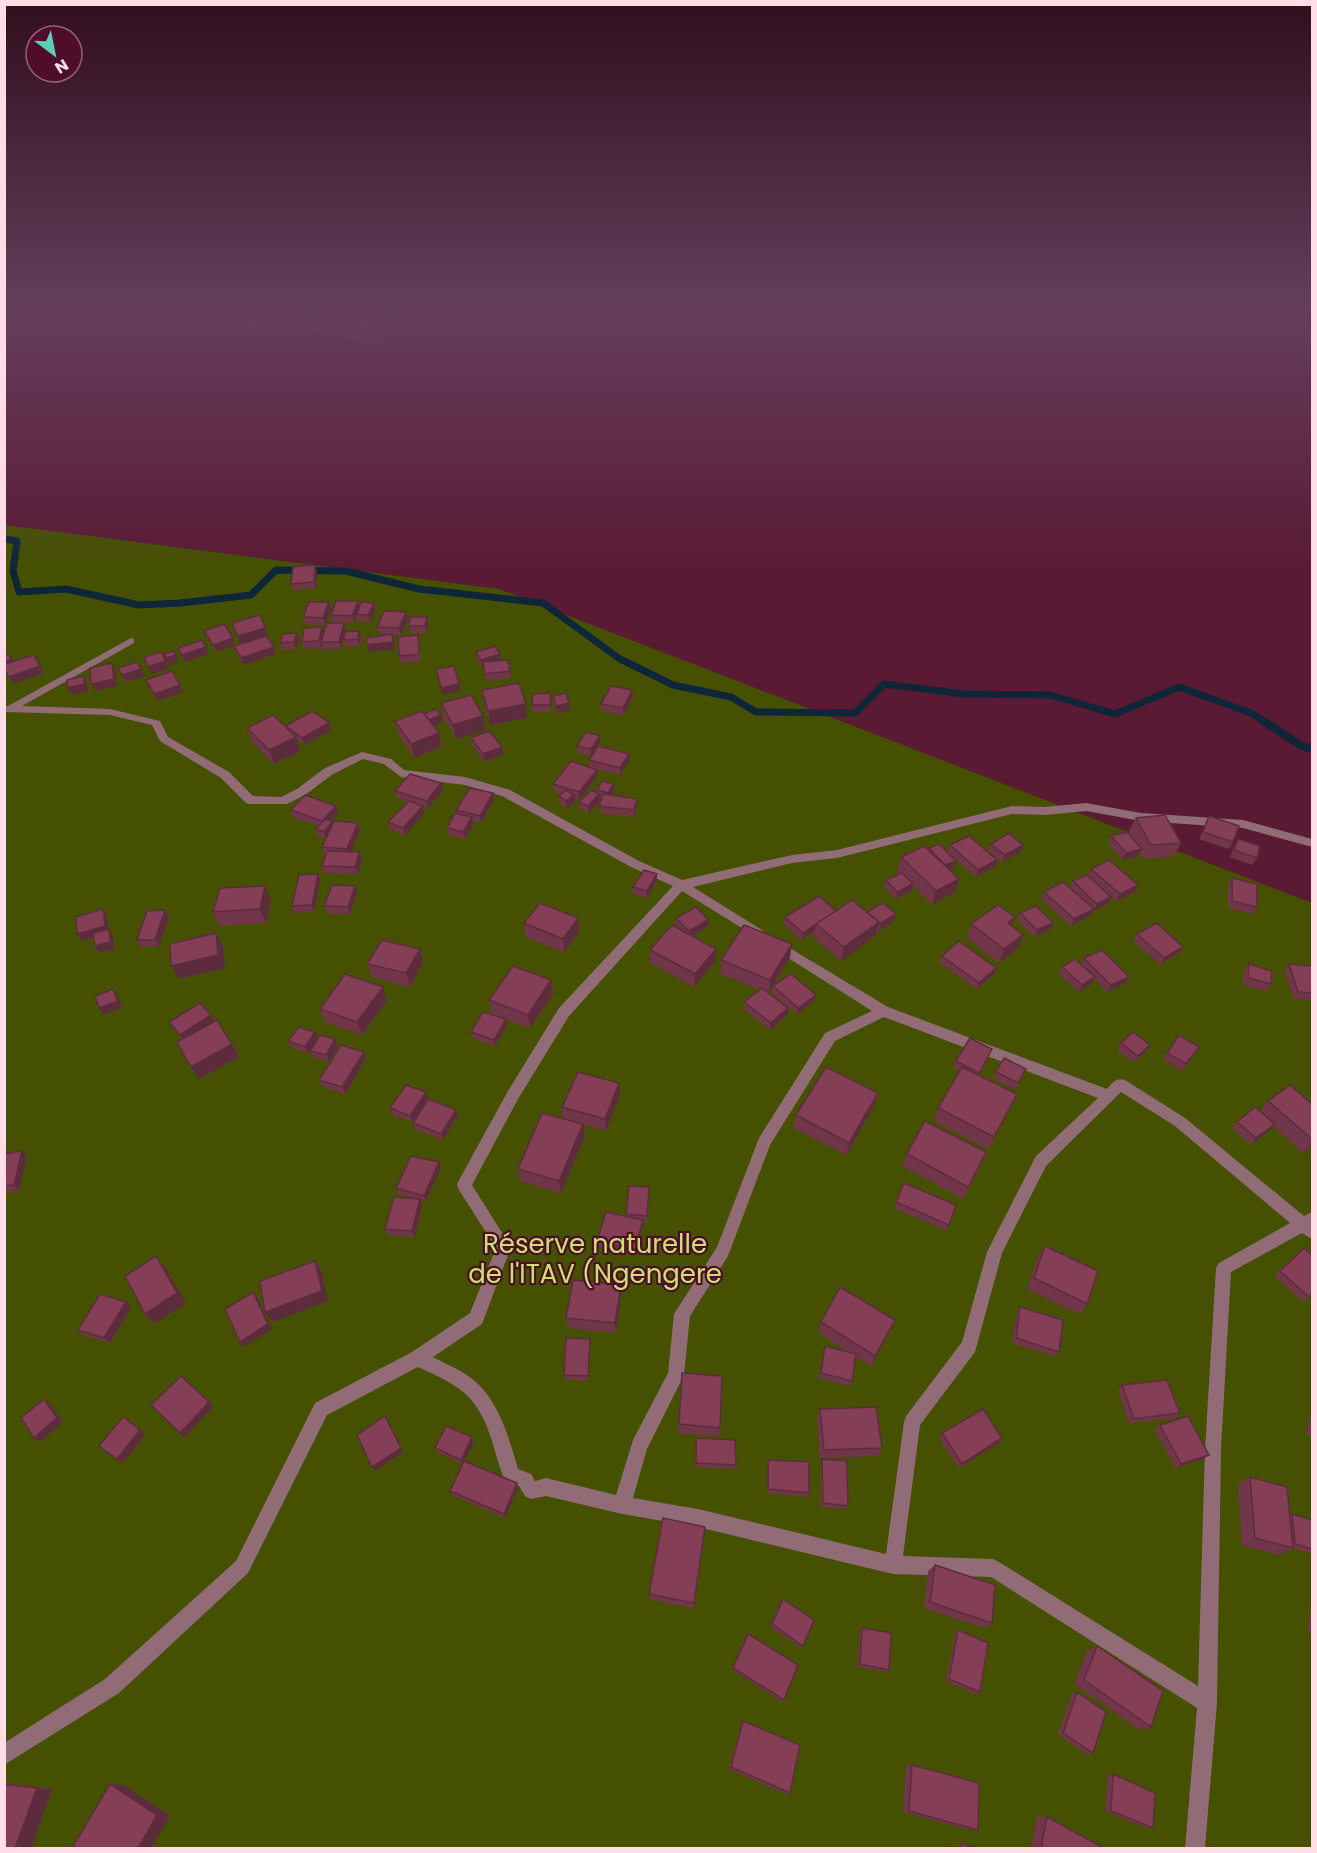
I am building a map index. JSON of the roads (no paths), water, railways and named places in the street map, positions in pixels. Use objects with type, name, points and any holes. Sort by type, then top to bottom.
[{"type":"street","points":[[7,710],[131,641]]},
{"type":"street","points":[[7,710],[110,712],[156,723],[164,739],[225,775],[250,800],[283,801],[301,792],[329,771],[362,755],[387,761],[401,773],[465,782],[506,793],[635,864],[681,885],[883,1011],[1109,1096]]},
{"type":"street","points":[[4,1755],[112,1686],[242,1567],[321,1409],[418,1358],[476,1318],[504,1247],[464,1185],[508,1105],[564,1012],[681,885],[792,859],[837,854],[1012,810],[1045,811],[1086,807],[1141,817],[1243,824],[1312,843]]},
{"type":"street","points":[[622,1505],[639,1446],[676,1375],[682,1314],[723,1251],[764,1142],[830,1037],[883,1011]]},
{"type":"street","points":[[893,1565],[912,1422],[969,1346],[995,1252],[1041,1161],[1120,1084],[1180,1122],[1310,1225],[1224,1268],[1213,1449],[1207,1702],[1195,1848]]},
{"type":"street","points":[[418,1358],[471,1388],[491,1418],[506,1451],[511,1475],[525,1480],[531,1490],[546,1487],[622,1505],[698,1518],[893,1565],[993,1568],[1207,1702]]},
{"type":"waterway","points":[[4,539],[17,541],[13,571],[19,592],[66,589],[139,605],[180,603],[251,595],[276,570],[346,571],[419,589],[543,603],[620,659],[673,685],[731,697],[756,712],[855,713],[884,684],[964,694],[1050,695],[1115,714],[1179,687],[1251,713],[1268,724]]},
{"type":"waterway","points":[[1266,723],[1302,746],[1312,749]]},
{"type":"park label","name":"Réserve naturelle de l'ITAV (Ngengere","points":[[595,1259]]}]
